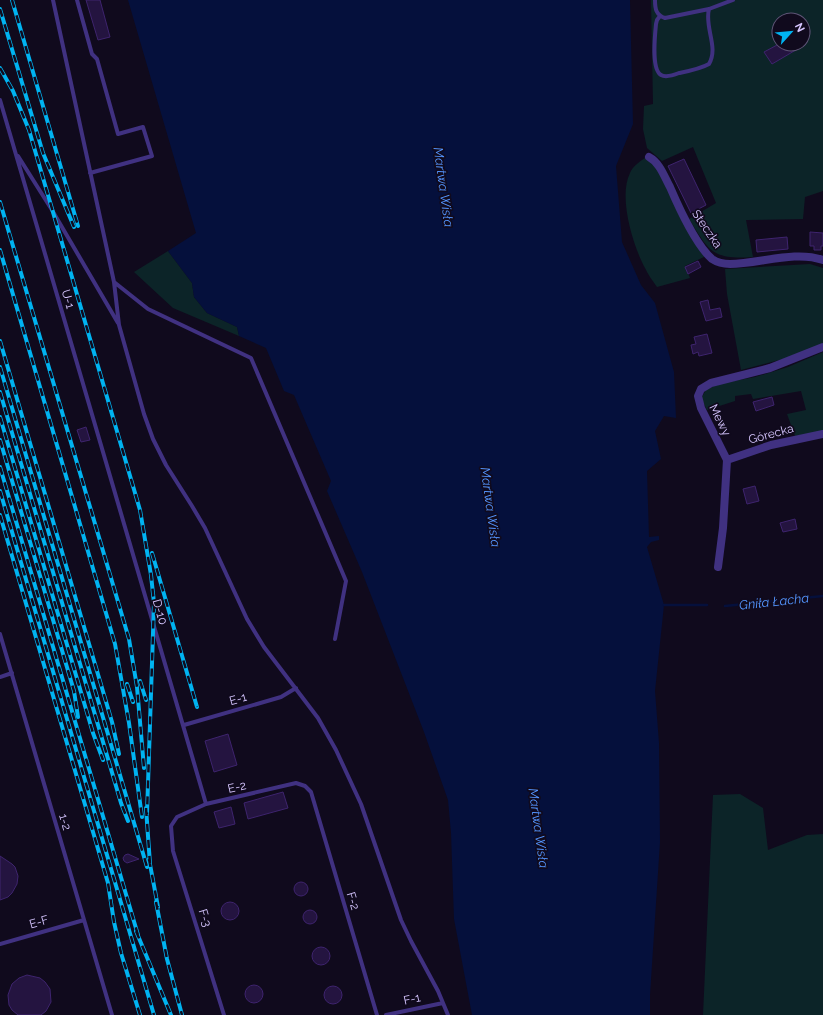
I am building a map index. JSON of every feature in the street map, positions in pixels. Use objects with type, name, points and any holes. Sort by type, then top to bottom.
[{"type":"street","name":"Steczka","points":[[649,157],[654,159],[661,169],[684,219],[713,259],[722,264],[792,257],[823,260]]},
{"type":"street","name":"Mewy","points":[[718,567],[723,528],[727,460],[701,408],[698,396],[701,389],[711,383],[770,368],[823,347]]},
{"type":"street","name":"Górecka","points":[[727,460],[771,445],[823,434]]},
{"type":"lane","points":[[53,0],[114,282],[119,325],[144,414],[153,439],[166,465],[205,528],[247,619],[264,647],[318,718],[336,750],[352,782],[401,920],[410,941],[438,991],[448,1015]]},
{"type":"lane","points":[[77,0],[92,54],[97,59],[118,134],[143,127],[152,156],[90,173]]},
{"type":"lane","points":[[655,0],[656,12],[665,18],[709,9],[733,0]]},
{"type":"lane","points":[[660,16],[656,24],[655,64],[657,71],[662,76],[666,76],[694,70],[709,64],[713,54],[707,15],[709,9]]},
{"type":"lane","name":"U-1","points":[[0,100],[118,504]]},
{"type":"lane","points":[[14,150],[52,210],[119,325]]},
{"type":"lane","points":[[114,282],[148,309],[251,358],[346,581],[335,639]]},
{"type":"lane","name":"D-10","points":[[118,504],[206,804]]},
{"type":"lane","name":"1-2","points":[[0,634],[112,1015]]},
{"type":"lane","points":[[0,677],[12,673]]},
{"type":"lane","name":"E-1","points":[[184,725],[281,697],[296,688]]},
{"type":"lane","name":"E-2","points":[[170,826],[177,817],[206,804],[296,783],[305,786],[310,792]]},
{"type":"lane","name":"F-2","points":[[310,792],[377,1015]]},
{"type":"lane","name":"F-3","points":[[170,826],[173,851],[224,1015]]},
{"type":"lane","name":"E-F","points":[[0,944],[84,920]]},
{"type":"lane","name":"F-1","points":[[386,1015],[443,1003]]},
{"type":"green space","points":[[651,0],[823,0],[823,191],[805,197],[803,219],[746,220],[753,257],[739,258],[720,255],[707,246],[689,219],[716,203],[693,147],[662,161],[647,148],[643,129],[644,106],[653,104]]},
{"type":"green space","points":[[645,158],[656,164],[706,256],[685,266],[690,278],[657,287],[640,259],[628,221],[626,208],[627,183],[630,173],[634,166]]},
{"type":"green space","points":[[168,251],[192,283],[194,297],[207,313],[237,327],[239,336],[173,308],[134,272]]},
{"type":"green space","points":[[810,264],[823,268],[823,344],[795,356],[741,370],[727,294],[725,269]]},
{"type":"green space","points":[[823,352],[823,431],[795,436],[787,414],[806,410],[801,391],[753,399],[751,394],[735,396],[735,401],[707,410],[701,398],[706,390],[718,384],[755,377],[788,367]]},
{"type":"green space","points":[[740,794],[763,808],[768,850],[807,835],[823,834],[823,1015],[703,1015],[713,795]]},
{"type":"water","name":"Martwa Wisła","points":[[128,0],[630,0],[633,124],[616,166],[622,242],[641,285],[655,303],[674,372],[676,418],[664,416],[655,431],[661,459],[647,471],[649,537],[659,536],[659,540],[651,542],[647,547],[664,605],[655,691],[659,743],[660,842],[650,1015],[472,1015],[454,919],[451,833],[448,800],[424,732],[362,572],[327,491],[331,481],[294,395],[284,391],[266,348],[239,336],[237,327],[207,313],[194,297],[192,283],[168,251],[196,233]]},
{"type":"building","points":[[86,0],[100,0],[110,37],[98,40]]},
{"type":"building","points":[[771,48],[771,52],[792,52],[772,64],[764,52]]},
{"type":"building","points":[[684,159],[706,205],[691,213],[668,166]]},
{"type":"building","points":[[810,232],[823,233],[823,246],[821,246],[821,250],[814,250],[814,246],[810,246]]},
{"type":"building","points":[[787,237],[788,249],[757,252],[756,240]]},
{"type":"building","points":[[698,261],[701,267],[688,274],[685,267]]},
{"type":"building","points":[[708,300],[710,310],[720,308],[722,317],[706,321],[700,302]]},
{"type":"building","points":[[707,334],[712,353],[699,356],[698,352],[693,354],[691,345],[696,344],[694,337]]},
{"type":"building","points":[[772,397],[774,405],[756,411],[753,402]]},
{"type":"building","points":[[86,427],[90,440],[81,442],[77,430]]},
{"type":"building","points":[[755,486],[759,501],[747,504],[743,489]]},
{"type":"building","points":[[795,519],[797,529],[783,532],[780,523]]},
{"type":"building","points":[[228,734],[237,765],[214,772],[205,741]]},
{"type":"building","points":[[283,792],[288,808],[248,819],[244,803]]},
{"type":"building","points":[[231,807],[235,824],[219,828],[214,812]]},
{"type":"building","points":[[128,854],[139,859],[127,863],[123,858]]},
{"type":"building","points":[[0,856],[15,867],[18,876],[17,884],[12,893],[8,897],[0,900]]},
{"type":"building","points":[[298,882],[304,882],[308,886],[308,892],[304,896],[298,896],[294,892],[294,886]]},
{"type":"building","points":[[226,902],[234,902],[239,907],[237,918],[234,920],[226,920],[221,915],[221,907]]},
{"type":"building","points":[[307,910],[313,910],[317,914],[317,920],[313,924],[307,924],[303,920],[303,914]]},
{"type":"building","points":[[317,947],[325,947],[330,952],[328,963],[325,965],[317,965],[312,960],[312,952]]},
{"type":"building","points":[[27,975],[40,978],[50,989],[51,1002],[46,1011],[41,1015],[18,1015],[9,1005],[8,995],[12,984],[19,978]]},
{"type":"building","points":[[250,985],[258,985],[263,990],[261,1001],[258,1003],[250,1003],[245,998],[245,990]]},
{"type":"building","points":[[329,986],[337,986],[342,991],[340,1002],[337,1004],[329,1004],[324,999],[324,991]]},
{"type":"waterway","name":"Gniła Łacha","points":[[725,606],[823,596]]},
{"type":"waterway","name":"Gniła Łacha","points":[[664,605],[707,605]]},
{"type":"railway","points":[[12,0],[78,226]]},
{"type":"railway","points":[[0,9],[43,153],[74,227]]},
{"type":"railway","points":[[0,68],[13,91],[29,130],[140,510],[151,575],[154,603],[147,814]]},
{"type":"railway","points":[[0,202],[129,639],[137,687],[144,768]]},
{"type":"railway","points":[[0,250],[115,644],[129,723],[142,817]]},
{"type":"railway","points":[[0,341],[112,722],[119,754]]},
{"type":"railway","points":[[0,367],[147,867]]},
{"type":"railway","points":[[0,392],[121,803],[128,821]]},
{"type":"railway","points":[[0,417],[93,733],[103,760]]},
{"type":"railway","points":[[0,440],[74,691],[78,717]]},
{"type":"railway","points":[[0,467],[138,935]]},
{"type":"railway","points":[[0,491],[154,1015]]},
{"type":"railway","points":[[0,515],[108,883],[114,922],[121,953],[140,1015]]},
{"type":"railway","points":[[152,553],[197,707]]},
{"type":"railway","points":[[140,681],[146,700]]},
{"type":"railway","points":[[127,684],[133,702]]},
{"type":"railway","points":[[146,808],[150,864]]},
{"type":"railway","points":[[149,859],[158,907]]},
{"type":"railway","points":[[156,902],[167,959],[182,1015]]},
{"type":"railway","points":[[136,931],[171,1015]]}]
